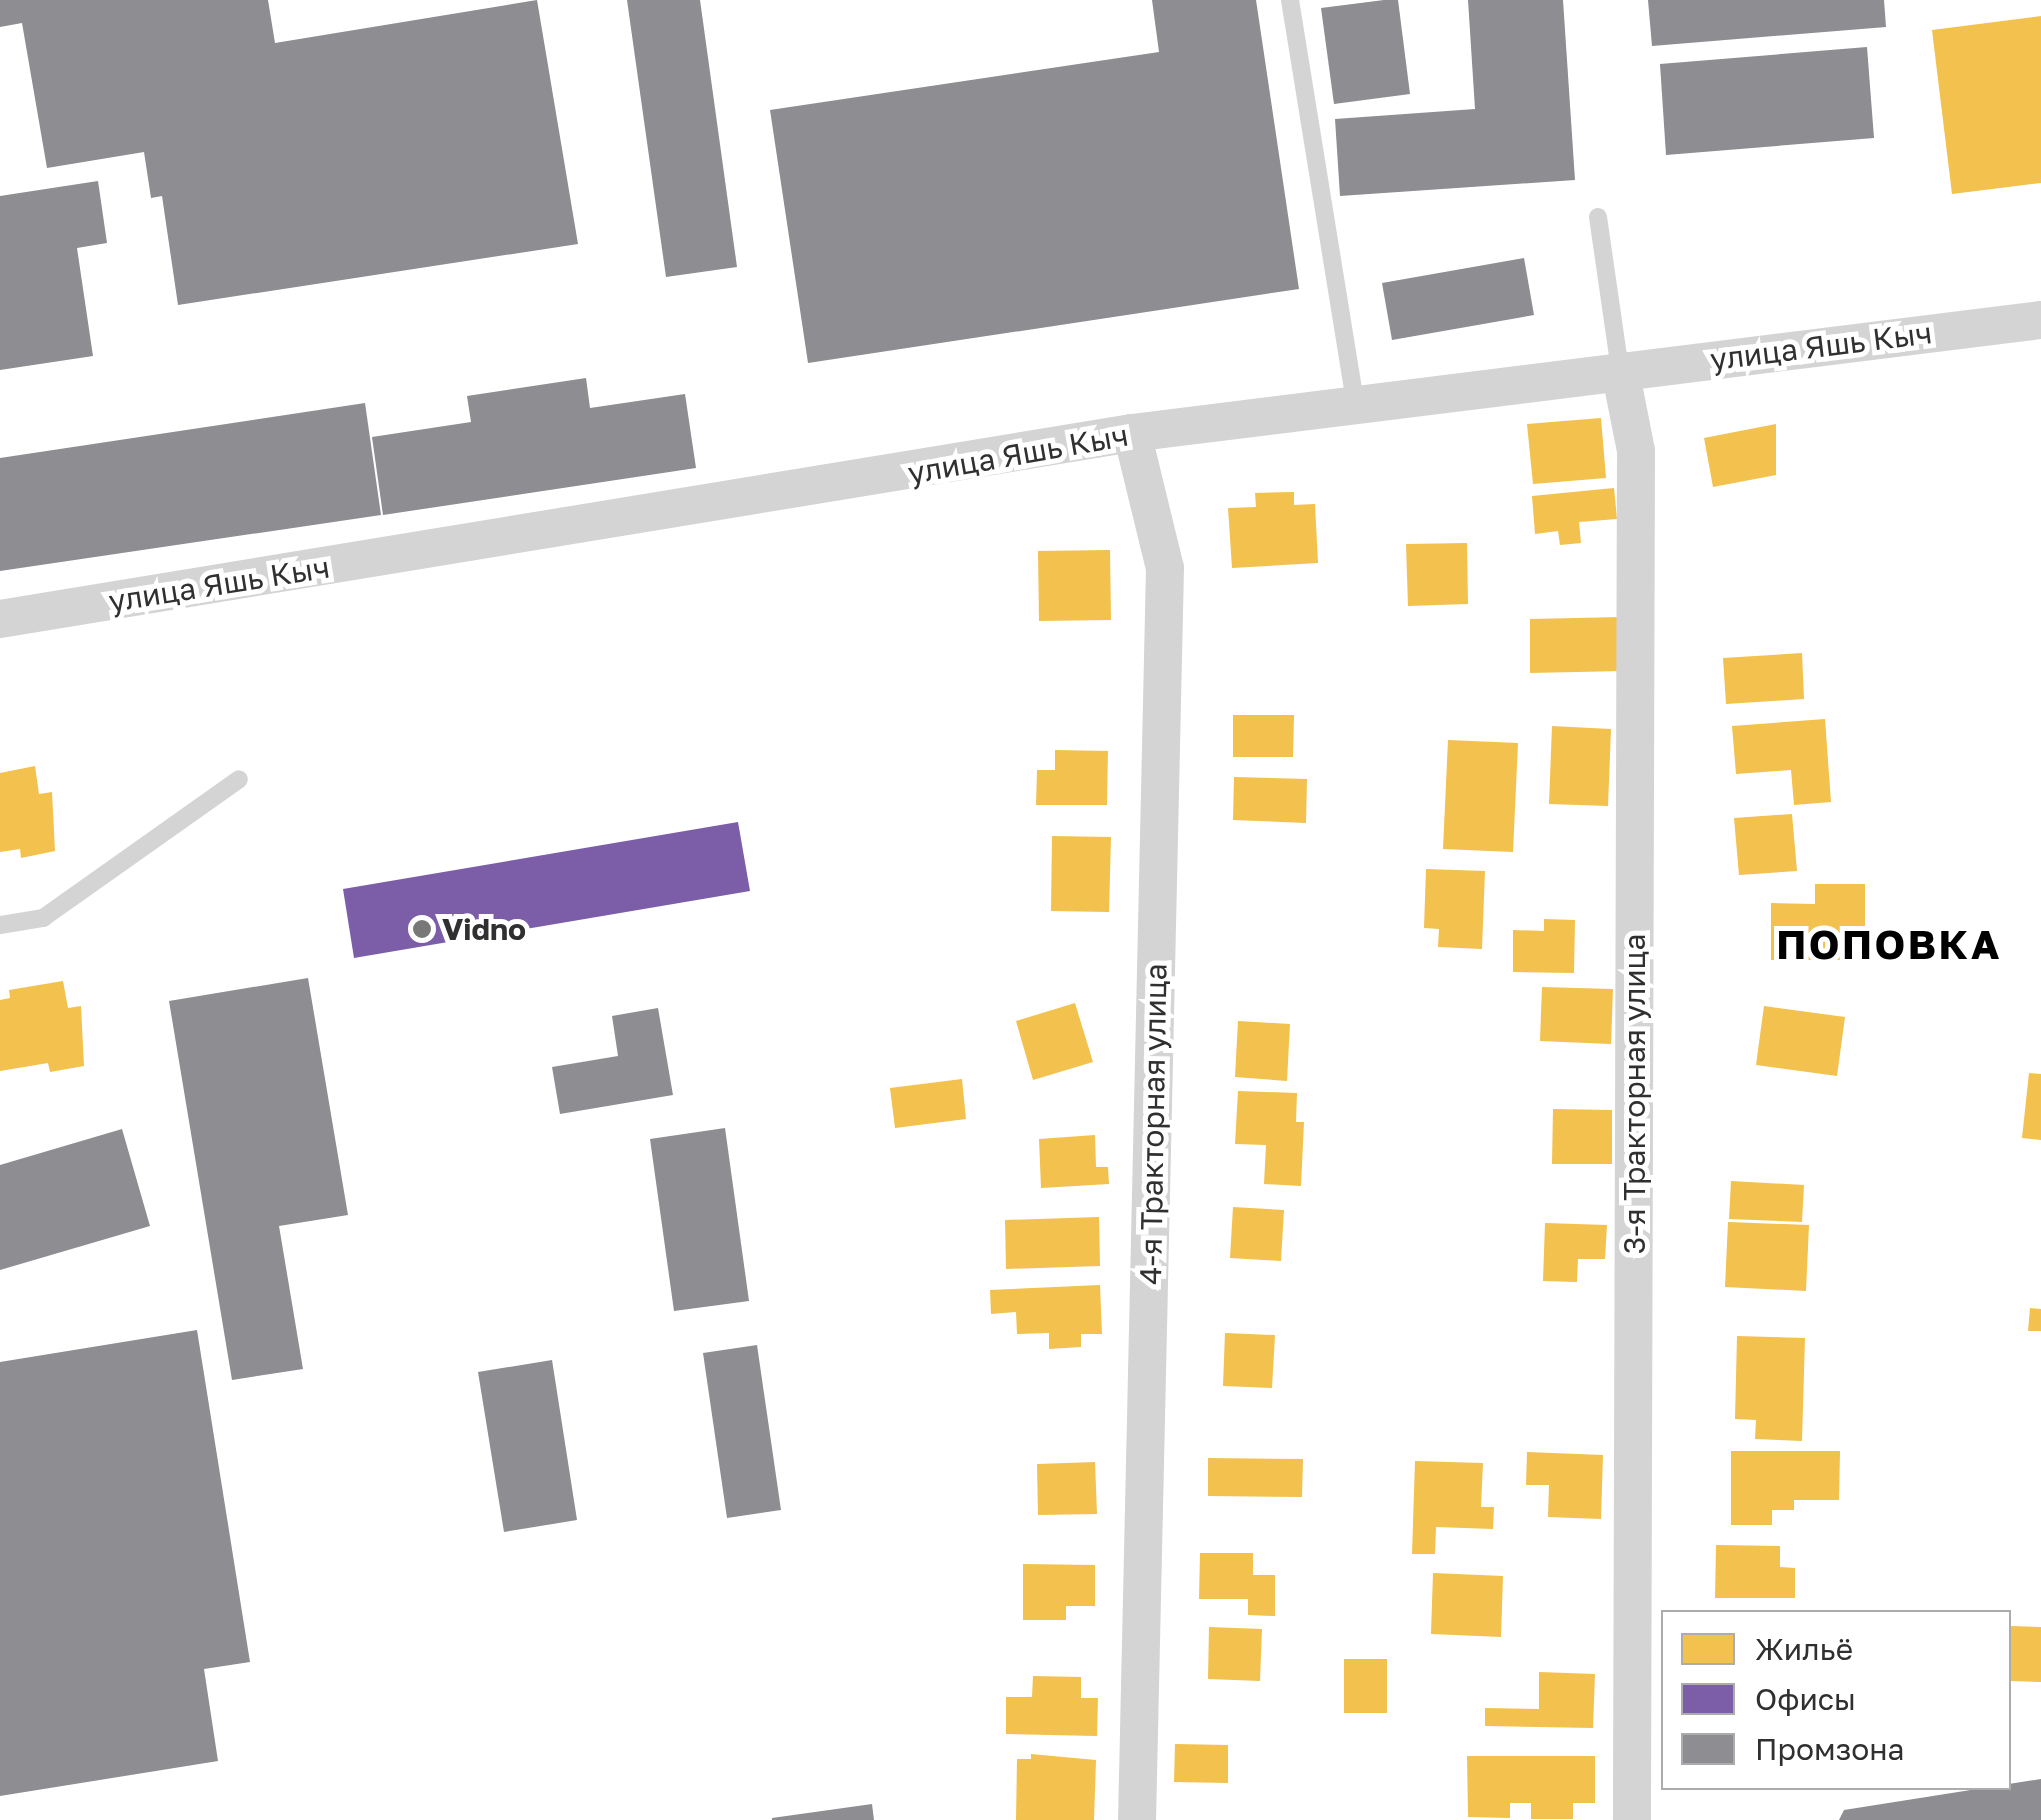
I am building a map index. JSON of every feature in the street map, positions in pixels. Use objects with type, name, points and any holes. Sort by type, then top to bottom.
[{"type":"street","name":"улица Яшь Кыч","points":[[0,619],[1132,432],[1356,409],[1620,370],[2041,320]]},
{"type":"street","name":"3-я Тракторная улица","points":[[1620,370],[1636,452],[1632,1820]]},
{"type":"street","name":"4-я Тракторная улица","points":[[1132,432],[1165,568],[1137,1820]]},
{"type":"lane","points":[[1290,0],[1356,409]]},
{"type":"lane","points":[[1598,217],[1620,370]]},
{"type":"lane","points":[[0,926],[43,918],[239,778]]},
{"type":"building: Жильё","points":[[2041,16],[2041,183],[1952,194],[1932,30]]},
{"type":"building: Жильё","points":[[1601,418],[1606,478],[1533,484],[1527,424]]},
{"type":"building: Жильё","points":[[1776,424],[1776,475],[1713,487],[1704,438]]},
{"type":"building: Жильё","points":[[1614,488],[1617,519],[1579,522],[1581,543],[1560,545],[1558,531],[1535,534],[1532,496]]},
{"type":"building: Жильё","points":[[1294,492],[1294,505],[1315,504],[1318,563],[1232,568],[1228,508],[1256,507],[1255,493]]},
{"type":"building: Жильё","points":[[1467,543],[1468,604],[1408,606],[1406,544]]},
{"type":"building: Жильё","points":[[1110,550],[1111,620],[1039,621],[1038,551]]},
{"type":"building: Жильё","points":[[1622,617],[1623,671],[1530,673],[1530,619]]},
{"type":"building: Жильё","points":[[1802,653],[1804,699],[1726,704],[1723,658]]},
{"type":"building: Жильё","points":[[1233,715],[1294,715],[1293,757],[1233,757]]},
{"type":"building: Жильё","points":[[1825,719],[1831,802],[1794,805],[1791,770],[1736,774],[1732,726]]},
{"type":"building: Жильё","points":[[1552,726],[1611,729],[1608,806],[1549,804]]},
{"type":"building: Жильё","points":[[1448,740],[1518,743],[1513,852],[1443,849]]},
{"type":"building: Жильё","points":[[1055,750],[1108,751],[1107,805],[1036,805],[1037,770],[1055,770]]},
{"type":"building: Жильё","points":[[35,766],[39,794],[52,792],[55,851],[21,858],[20,849],[0,852],[0,773]]},
{"type":"building: Жильё","points":[[1234,777],[1307,779],[1306,823],[1233,820]]},
{"type":"building: Жильё","points":[[1792,814],[1797,871],[1739,875],[1734,818]]},
{"type":"building: Жильё","points":[[1052,836],[1111,837],[1109,912],[1051,911]]},
{"type":"building: Жильё","points":[[1426,869],[1485,871],[1482,949],[1438,947],[1439,929],[1424,928]]},
{"type":"building: Жильё","points":[[1815,884],[1865,884],[1865,960],[1771,960],[1771,903],[1815,904]]},
{"type":"building: Жильё","points":[[1544,919],[1575,920],[1574,973],[1513,972],[1513,930],[1544,931]]},
{"type":"building: Жильё","points":[[63,981],[68,1008],[81,1006],[84,1066],[50,1072],[48,1063],[0,1071],[0,1000],[10,998],[9,990]]},
{"type":"building: Жильё","points":[[1542,987],[1613,989],[1611,1044],[1540,1041]]},
{"type":"building: Жильё","points":[[1075,1003],[1093,1062],[1033,1080],[1016,1021]]},
{"type":"building: Жильё","points":[[1764,1006],[1845,1017],[1837,1076],[1756,1065]]},
{"type":"building: Жильё","points":[[1238,1021],[1290,1024],[1287,1081],[1235,1077]]},
{"type":"building: Жильё","points":[[2029,1073],[2041,1074],[2041,1140],[2022,1138]]},
{"type":"building: Жильё","points":[[962,1079],[966,1119],[895,1128],[890,1088]]},
{"type":"building: Жильё","points":[[1238,1091],[1297,1093],[1296,1122],[1304,1122],[1301,1186],[1264,1184],[1266,1145],[1235,1144]]},
{"type":"building: Жильё","points":[[1553,1109],[1612,1110],[1612,1164],[1552,1164]]},
{"type":"building: Жильё","points":[[1095,1135],[1096,1167],[1108,1167],[1109,1184],[1041,1188],[1039,1139]]},
{"type":"building: Жильё","points":[[1731,1181],[1804,1185],[1802,1222],[1729,1219]]},
{"type":"building: Жильё","points":[[1233,1207],[1284,1210],[1281,1261],[1230,1258]]},
{"type":"building: Жильё","points":[[1099,1217],[1100,1266],[1006,1269],[1005,1220]]},
{"type":"building: Жильё","points":[[1728,1222],[1809,1225],[1806,1291],[1725,1287]]},
{"type":"building: Жильё","points":[[1545,1223],[1607,1225],[1605,1259],[1578,1259],[1577,1282],[1543,1281]]},
{"type":"building: Жильё","points":[[1100,1285],[1102,1334],[1081,1334],[1081,1347],[1049,1349],[1049,1333],[1017,1334],[1016,1312],[991,1314],[990,1290]]},
{"type":"building: Жильё","points":[[2030,1308],[2041,1309],[2041,1331],[2028,1331]]},
{"type":"building: Жильё","points":[[1225,1333],[1275,1335],[1272,1388],[1223,1386]]},
{"type":"building: Жильё","points":[[1737,1336],[1805,1338],[1802,1441],[1755,1439],[1756,1420],[1735,1419]]},
{"type":"building: Жильё","points":[[1731,1451],[1840,1451],[1839,1500],[1794,1500],[1794,1510],[1772,1510],[1772,1525],[1731,1525]]},
{"type":"building: Жильё","points":[[1527,1452],[1603,1455],[1601,1519],[1548,1517],[1549,1485],[1526,1485]]},
{"type":"building: Жильё","points":[[1208,1458],[1303,1459],[1302,1497],[1208,1496]]},
{"type":"building: Жильё","points":[[1415,1461],[1483,1463],[1481,1507],[1494,1507],[1493,1529],[1436,1527],[1435,1554],[1412,1554]]},
{"type":"building: Жильё","points":[[1095,1462],[1097,1514],[1038,1515],[1037,1464]]},
{"type":"building: Жильё","points":[[1716,1545],[1780,1546],[1780,1567],[1795,1568],[1795,1598],[1715,1598]]},
{"type":"building: Жильё","points":[[1200,1553],[1253,1553],[1253,1575],[1275,1575],[1275,1616],[1248,1615],[1248,1599],[1199,1599]]},
{"type":"building: Жильё","points":[[1023,1564],[1095,1565],[1095,1606],[1066,1606],[1066,1620],[1023,1620]]},
{"type":"building: Жильё","points":[[1433,1573],[1503,1576],[1501,1637],[1431,1634]]},
{"type":"building: Жильё","points":[[2011,1626],[2041,1627],[2041,1682],[2011,1681]]},
{"type":"building: Жильё","points":[[1209,1627],[1262,1629],[1260,1681],[1208,1679]]},
{"type":"building: Жильё","points":[[1344,1659],[1387,1659],[1387,1713],[1344,1713]]},
{"type":"building: Жильё","points":[[1539,1672],[1595,1674],[1593,1728],[1485,1726],[1485,1708],[1539,1709]]},
{"type":"building: Жильё","points":[[1033,1676],[1081,1677],[1081,1698],[1098,1698],[1097,1736],[1006,1734],[1006,1697],[1032,1697]]},
{"type":"building: Жильё","points":[[1175,1744],[1228,1745],[1228,1783],[1174,1782]]},
{"type":"building: Жильё","points":[[1031,1754],[1096,1760],[1094,1820],[1016,1820],[1017,1759],[1031,1759]]},
{"type":"building: Жильё","points":[[1467,1756],[1595,1756],[1595,1803],[1573,1803],[1573,1819],[1531,1819],[1531,1803],[1510,1803],[1510,1818],[1468,1817]]},
{"type":"building: Офисы","points":[[738,822],[750,891],[354,958],[343,889]]},
{"type":"building: Промзона","points":[[0,0],[268,0],[275,43],[537,0],[578,244],[178,305],[162,196],[151,198],[144,152],[47,168],[22,23],[0,27]]},
{"type":"building: Промзона","points":[[627,0],[700,0],[737,267],[666,277]]},
{"type":"building: Промзона","points":[[1152,0],[1256,0],[1299,289],[808,363],[770,110],[1159,52]]},
{"type":"building: Промзона","points":[[1398,0],[1410,94],[1334,104],[1321,8]]},
{"type":"building: Промзона","points":[[1468,0],[1563,0],[1575,180],[1340,196],[1335,119],[1475,109]]},
{"type":"building: Промзона","points":[[1648,0],[1884,0],[1886,27],[1652,46]]},
{"type":"building: Промзона","points":[[1867,47],[1874,138],[1666,155],[1660,64]]},
{"type":"building: Промзона","points":[[98,181],[107,243],[77,248],[93,356],[0,370],[0,196]]},
{"type":"building: Промзона","points":[[1524,258],[1534,315],[1392,340],[1382,283]]},
{"type":"building: Промзона","points":[[586,378],[590,408],[685,394],[696,468],[383,515],[372,437],[471,422],[467,396]]},
{"type":"building: Промзона","points":[[365,403],[381,515],[0,571],[0,458]]},
{"type":"building: Промзона","points":[[308,978],[348,1215],[279,1226],[303,1369],[232,1380],[169,1001]]},
{"type":"building: Промзона","points":[[658,1008],[673,1095],[560,1114],[552,1067],[618,1056],[612,1016]]},
{"type":"building: Промзона","points":[[725,1128],[749,1301],[674,1311],[650,1139]]},
{"type":"building: Промзона","points":[[122,1129],[150,1226],[0,1270],[0,1165]]},
{"type":"building: Промзона","points":[[197,1330],[250,1662],[204,1669],[218,1761],[0,1796],[0,1362]]},
{"type":"building: Промзона","points":[[757,1345],[781,1510],[727,1518],[703,1353]]},
{"type":"building: Промзона","points":[[552,1360],[577,1520],[504,1532],[478,1372]]},
{"type":"building: Промзона","points":[[2041,1779],[2041,1820],[1839,1820],[1844,1810],[1971,1790],[2011,1790],[2011,1784]]},
{"type":"building: Промзона","points":[[872,1804],[874,1820],[772,1820],[772,1818]]},
{"type":"place","name":"Vidno","points":[[422,929]]},
{"type":"district","name":"ПОПОВКА","points":[[1889,944]]}]
